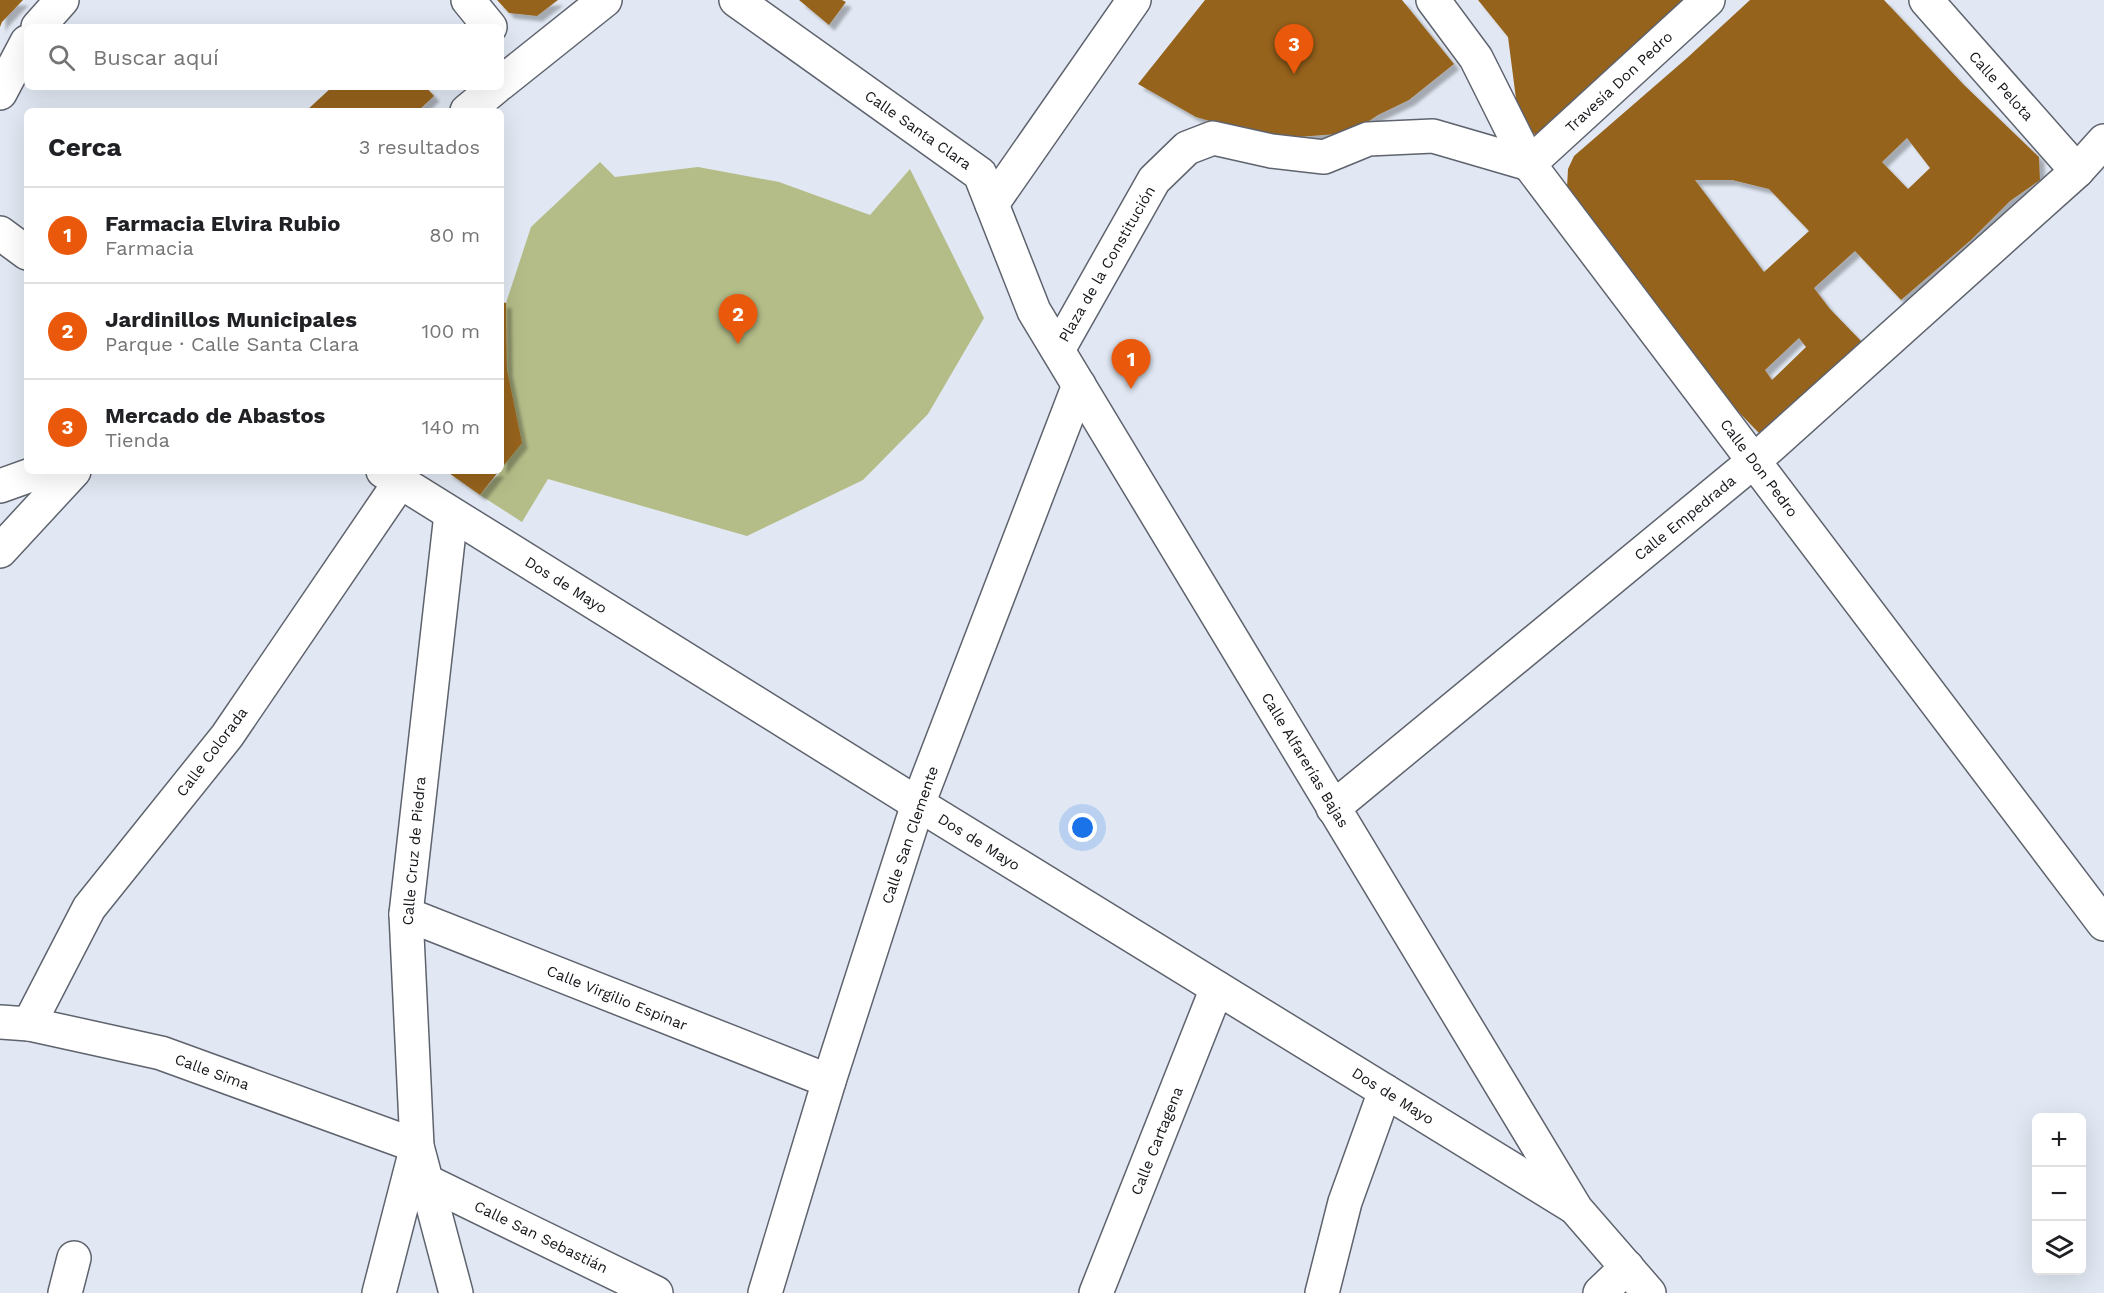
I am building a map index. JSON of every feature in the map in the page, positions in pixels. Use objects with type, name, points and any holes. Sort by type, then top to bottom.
[{"type":"street","points":[[41,24],[62,0]]},
{"type":"street","points":[[468,0],[488,24]]},
{"type":"street","points":[[504,51],[511,74],[605,0]]},
{"type":"street","name":"Calle Santa Clara","points":[[736,0],[980,174],[1034,311]]},
{"type":"street","points":[[992,204],[1134,0]]},
{"type":"street","name":"Calle Don Pedro","points":[[1433,0],[1476,58],[1529,164],[2101,913]]},
{"type":"street","name":"Travesía Don Pedro","points":[[1529,164],[1708,0]]},
{"type":"street","name":"Calle Pelota","points":[[1926,0],[2077,171]]},
{"type":"street","points":[[0,93],[24,48]]},
{"type":"street","points":[[471,108],[492,90]]},
{"type":"street","name":"Plaza de la Constitución","points":[[1058,350],[1154,180],[1187,148],[1204,141],[1213,138],[1271,151],[1324,157],[1368,139],[1433,136],[1529,164]]},
{"type":"street","name":"Calle Empedrada","points":[[1333,808],[1754,461],[2077,171],[2104,141]]},
{"type":"street","points":[[0,233],[24,251]]},
{"type":"street","name":"Calle Alfarerías Bajas","points":[[1034,311],[1576,1209]]},
{"type":"street","name":"Calle San Clemente","points":[[765,1293],[829,1081],[918,804],[1079,385]]},
{"type":"street","points":[[0,486],[34,474]]},
{"type":"street","points":[[0,551],[71,474]]},
{"type":"street","name":"Dos de Mayo","points":[[402,478],[451,514],[1576,1209]]},
{"type":"street","name":"Calle Colorada","points":[[14,1023],[89,908],[226,736],[402,478]]},
{"type":"street","name":"Calle Cruz de Piedra","points":[[451,514],[406,914],[417,1146],[456,1293]]},
{"type":"street","name":"Calle Virgilio Espinar","points":[[406,914],[829,1081]]},
{"type":"street","name":"Calle Cartagena","points":[[1096,1293],[1217,988]]},
{"type":"street","name":"Calle Sima","points":[[14,1023],[161,1053],[417,1146]]},
{"type":"street","points":[[1322,1293],[1345,1202],[1385,1091]]},
{"type":"street","points":[[379,1293],[417,1146]]},
{"type":"street","name":"Calle San Sebastián","points":[[426,1181],[656,1293]]},
{"type":"street","points":[[1576,1209],[1649,1293]]},
{"type":"street","points":[[64,1293],[74,1258]]},
{"type":"street","points":[[1600,1293],[1626,1267]]},
{"type":"green space","points":[[600,162],[615,177],[698,167],[779,182],[870,215],[910,169],[984,318],[928,414],[863,480],[747,536],[548,479],[522,522],[480,495],[498,474],[504,474],[506,303],[531,227]]},
{"type":"building","points":[[0,0],[23,0],[0,27]]},
{"type":"building","points":[[497,0],[558,0],[537,16],[509,13]]},
{"type":"building","points":[[799,0],[842,0],[846,2],[829,25]]},
{"type":"building","points":[[1205,0],[1402,0],[1454,64],[1409,100],[1378,115],[1351,133],[1297,137],[1254,134],[1196,117],[1138,84]]},
{"type":"building","points":[[1478,0],[1694,0],[1540,138],[1519,122],[1508,37]]},
{"type":"building","points":[[1750,0],[1884,0],[1964,85],[2039,157],[2040,180],[2010,201],[1971,240],[1901,300],[1855,251],[1814,288],[1830,309],[1862,342],[1759,433],[1729,402],[1567,187],[1568,169],[1574,156]],"holes":[[[1907,138],[1930,168],[1908,189],[1882,162]],[[1695,180],[1732,180],[1769,189],[1809,231],[1764,272]],[[1799,338],[1806,347],[1772,380],[1765,370]]]},
{"type":"building","points":[[329,90],[429,90],[434,96],[421,108],[309,108]]},
{"type":"building","points":[[504,303],[506,303],[507,370],[522,443],[504,465]]},
{"type":"building","points":[[450,474],[497,474],[480,495]]},
{"type":"place","name":"Mercado de Abastos","points":[[1294,74]]},
{"type":"place","name":"Jardinillos Municipales","points":[[738,344]]},
{"type":"place","name":"Farmacia Elvira Rubio","points":[[1131,389]]}]
